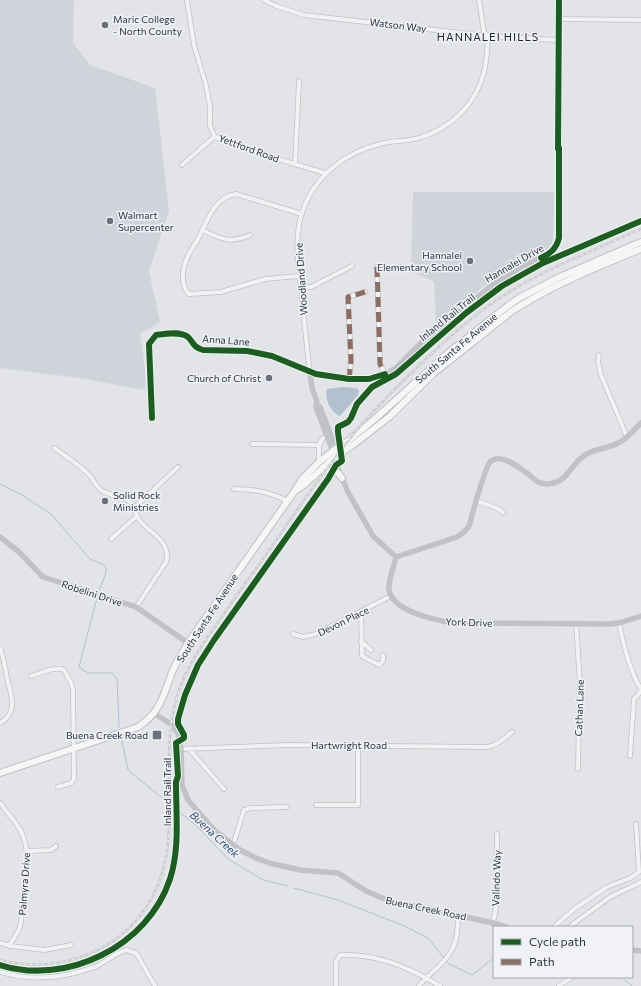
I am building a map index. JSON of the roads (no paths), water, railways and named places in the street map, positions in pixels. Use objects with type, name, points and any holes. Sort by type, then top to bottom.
[{"type":"main road","name":"South Santa Fe Avenue","points":[[296,490],[302,478],[319,462],[392,411],[402,395],[448,353],[493,317],[521,297],[562,276],[641,242]]},
{"type":"main road","name":"South Santa Fe Avenue","points":[[0,773],[138,727],[155,714],[164,696],[174,669],[188,643],[287,501],[296,490],[322,469],[335,452],[353,445],[383,422],[434,373],[512,311],[529,300],[565,282],[641,249]]},
{"type":"main road","points":[[322,469],[338,473],[342,478]]},
{"type":"street","name":"Yettford Road","points":[[187,0],[194,45],[206,85],[210,107],[210,126],[215,137],[226,142],[325,173]]},
{"type":"street","name":"Watson Way","points":[[264,0],[276,6],[304,14],[488,36],[558,40]]},
{"type":"street","name":"Woodland Drive","points":[[335,452],[316,407],[312,388],[299,276],[298,232],[302,214],[312,191],[325,173],[343,158],[359,150],[381,143],[422,137],[442,128],[458,117],[468,107],[479,88],[484,72],[488,36],[484,32],[478,0]]},
{"type":"street","name":"Hannalei Drive","points":[[310,373],[349,379],[369,379],[385,374],[395,368],[426,339],[495,283],[523,266],[553,252],[557,245],[559,231],[559,0]]},
{"type":"street","points":[[558,19],[641,20]]},
{"type":"street","points":[[295,164],[299,81]]},
{"type":"street","points":[[182,164],[215,136]]},
{"type":"street","points":[[299,276],[265,278],[221,292],[189,294],[184,286],[184,267],[188,255],[209,214],[229,195],[236,194],[302,214]]},
{"type":"street","points":[[202,230],[220,239],[228,241],[239,240],[250,236]]},
{"type":"street","points":[[300,288],[311,287],[352,266]]},
{"type":"street","points":[[376,267],[380,364],[385,374]]},
{"type":"street","points":[[349,379],[351,361],[348,297],[365,292]]},
{"type":"street","name":"Anna Lane","points":[[152,418],[149,344],[156,335],[172,333],[184,335],[189,338],[197,348],[203,350],[247,351],[272,356],[310,373]]},
{"type":"street","points":[[599,355],[598,362],[601,376],[627,437]]},
{"type":"street","name":"Woodland Drive","points":[[316,402],[320,406],[335,452]]},
{"type":"street","points":[[396,556],[457,537],[464,532],[469,526],[484,475],[488,464],[491,461],[504,459],[526,471],[532,479],[539,483],[548,484],[562,480],[579,460],[592,451],[618,443],[627,437],[641,423]]},
{"type":"street","points":[[319,462],[319,445],[322,439],[327,435]]},
{"type":"street","points":[[252,444],[319,445]]},
{"type":"street","points":[[54,448],[91,476],[99,489],[107,494],[125,498],[135,507],[140,521],[161,540],[165,546],[168,557],[166,562],[136,607]]},
{"type":"street","points":[[335,452],[342,478],[367,528],[380,544],[396,556]]},
{"type":"street","points":[[135,507],[178,467]]},
{"type":"street","points":[[234,489],[272,494],[287,501]]},
{"type":"street","points":[[477,501],[499,509],[503,513]]},
{"type":"street","points":[[111,539],[137,516]]},
{"type":"street","name":"Robelini Drive","points":[[0,537],[19,552],[43,577],[136,607],[188,643]]},
{"type":"street","points":[[391,596],[389,588],[396,556]]},
{"type":"street","name":"Devon Place","points":[[293,634],[303,637],[316,634],[391,596]]},
{"type":"street","name":"York Drive","points":[[391,596],[400,606],[420,615],[444,622],[576,624],[619,623],[641,616]]},
{"type":"street","points":[[361,612],[362,657],[378,665],[383,661],[382,655]]},
{"type":"street","points":[[619,623],[622,640],[635,680],[641,690],[634,699],[630,756]]},
{"type":"street","name":"Cathan Lane","points":[[576,624],[581,698],[578,769]]},
{"type":"street","points":[[361,641],[371,650]]},
{"type":"street","points":[[0,648],[3,655],[12,699],[12,708],[8,717],[0,723]]},
{"type":"street","points":[[30,676],[56,668],[64,670],[73,690],[74,778],[71,783],[58,787]]},
{"type":"street","name":"Buena Creek Road","points":[[155,714],[174,727],[178,735],[181,749],[181,779],[183,790],[188,800],[214,830],[233,845],[256,858],[269,863],[300,870],[338,873],[366,891],[392,902],[458,915],[503,926]]},
{"type":"street","name":"Hartwright Road","points":[[181,749],[288,745],[486,747],[503,739],[512,732]]},
{"type":"street","points":[[316,805],[358,805],[358,745]]},
{"type":"street","points":[[189,749],[224,789]]},
{"type":"street","name":"Palmyra Drive","points":[[0,803],[23,833],[27,851],[21,922],[19,930],[9,946]]},
{"type":"street","points":[[233,845],[244,810],[252,808],[287,807]]},
{"type":"street","points":[[555,926],[574,909],[607,886],[630,878],[639,872],[636,824]]},
{"type":"street","name":"Valindo Way","points":[[493,923],[498,902],[497,834]]},
{"type":"street","points":[[27,851],[51,850],[56,846]]},
{"type":"street","points":[[570,926],[610,897],[641,882]]},
{"type":"street","points":[[419,986],[444,961],[456,942],[458,933],[458,915]]},
{"type":"street","points":[[0,943],[9,946],[44,950],[71,945]]},
{"type":"street","points":[[0,972],[12,976],[44,978],[60,976],[96,967],[107,959],[126,950],[136,953],[155,986]]},
{"type":"street","points":[[336,986],[336,962],[340,955],[361,955],[377,958],[408,969],[440,986]]},
{"type":"street","points":[[559,986],[571,978]]},
{"type":"water","points":[[342,387],[355,388],[359,390],[358,395],[339,416],[328,404],[326,393],[327,389]]},
{"type":"waterway","name":"Buena Creek","points":[[0,484],[22,495],[51,514],[90,559],[104,565],[106,568],[106,573],[99,591]]},
{"type":"waterway","name":"Buena Creek","points":[[97,598],[79,667],[88,673],[112,673],[117,679],[119,727]]},
{"type":"waterway","name":"Buena Creek","points":[[121,737],[128,770],[199,828],[228,859],[263,880],[288,886]]},
{"type":"waterway","name":"Buena Creek","points":[[294,888],[338,900],[407,927],[429,939],[444,958]]},
{"type":"waterway","name":"Buena Creek","points":[[446,960],[449,964],[472,975],[493,959]]},
{"type":"waterway","name":"Buena Creek","points":[[622,978],[632,986]]},
{"type":"railway","points":[[0,960],[20,964],[39,964],[78,958],[96,951],[113,941],[129,928],[142,913],[157,888],[165,862],[169,835],[169,751],[171,724],[177,696],[185,675],[208,637],[308,494],[332,461],[366,419],[445,341],[498,299],[550,270],[641,229]]},
{"type":"place","name":"Maric College - North County","points":[[105,25]]},
{"type":"place","name":"Walmart Supercenter","points":[[110,221]]},
{"type":"place","name":"Hannalei Elementary School","points":[[470,261]]},
{"type":"place","name":"Church of Christ","points":[[269,378]]},
{"type":"place","name":"Solid Rock Ministries","points":[[105,501]]},
{"type":"place","name":"Buena Creek Road","points":[[157,735]]},
{"type":"district","name":"HANNALEI HILLS","points":[[488,36]]}]
